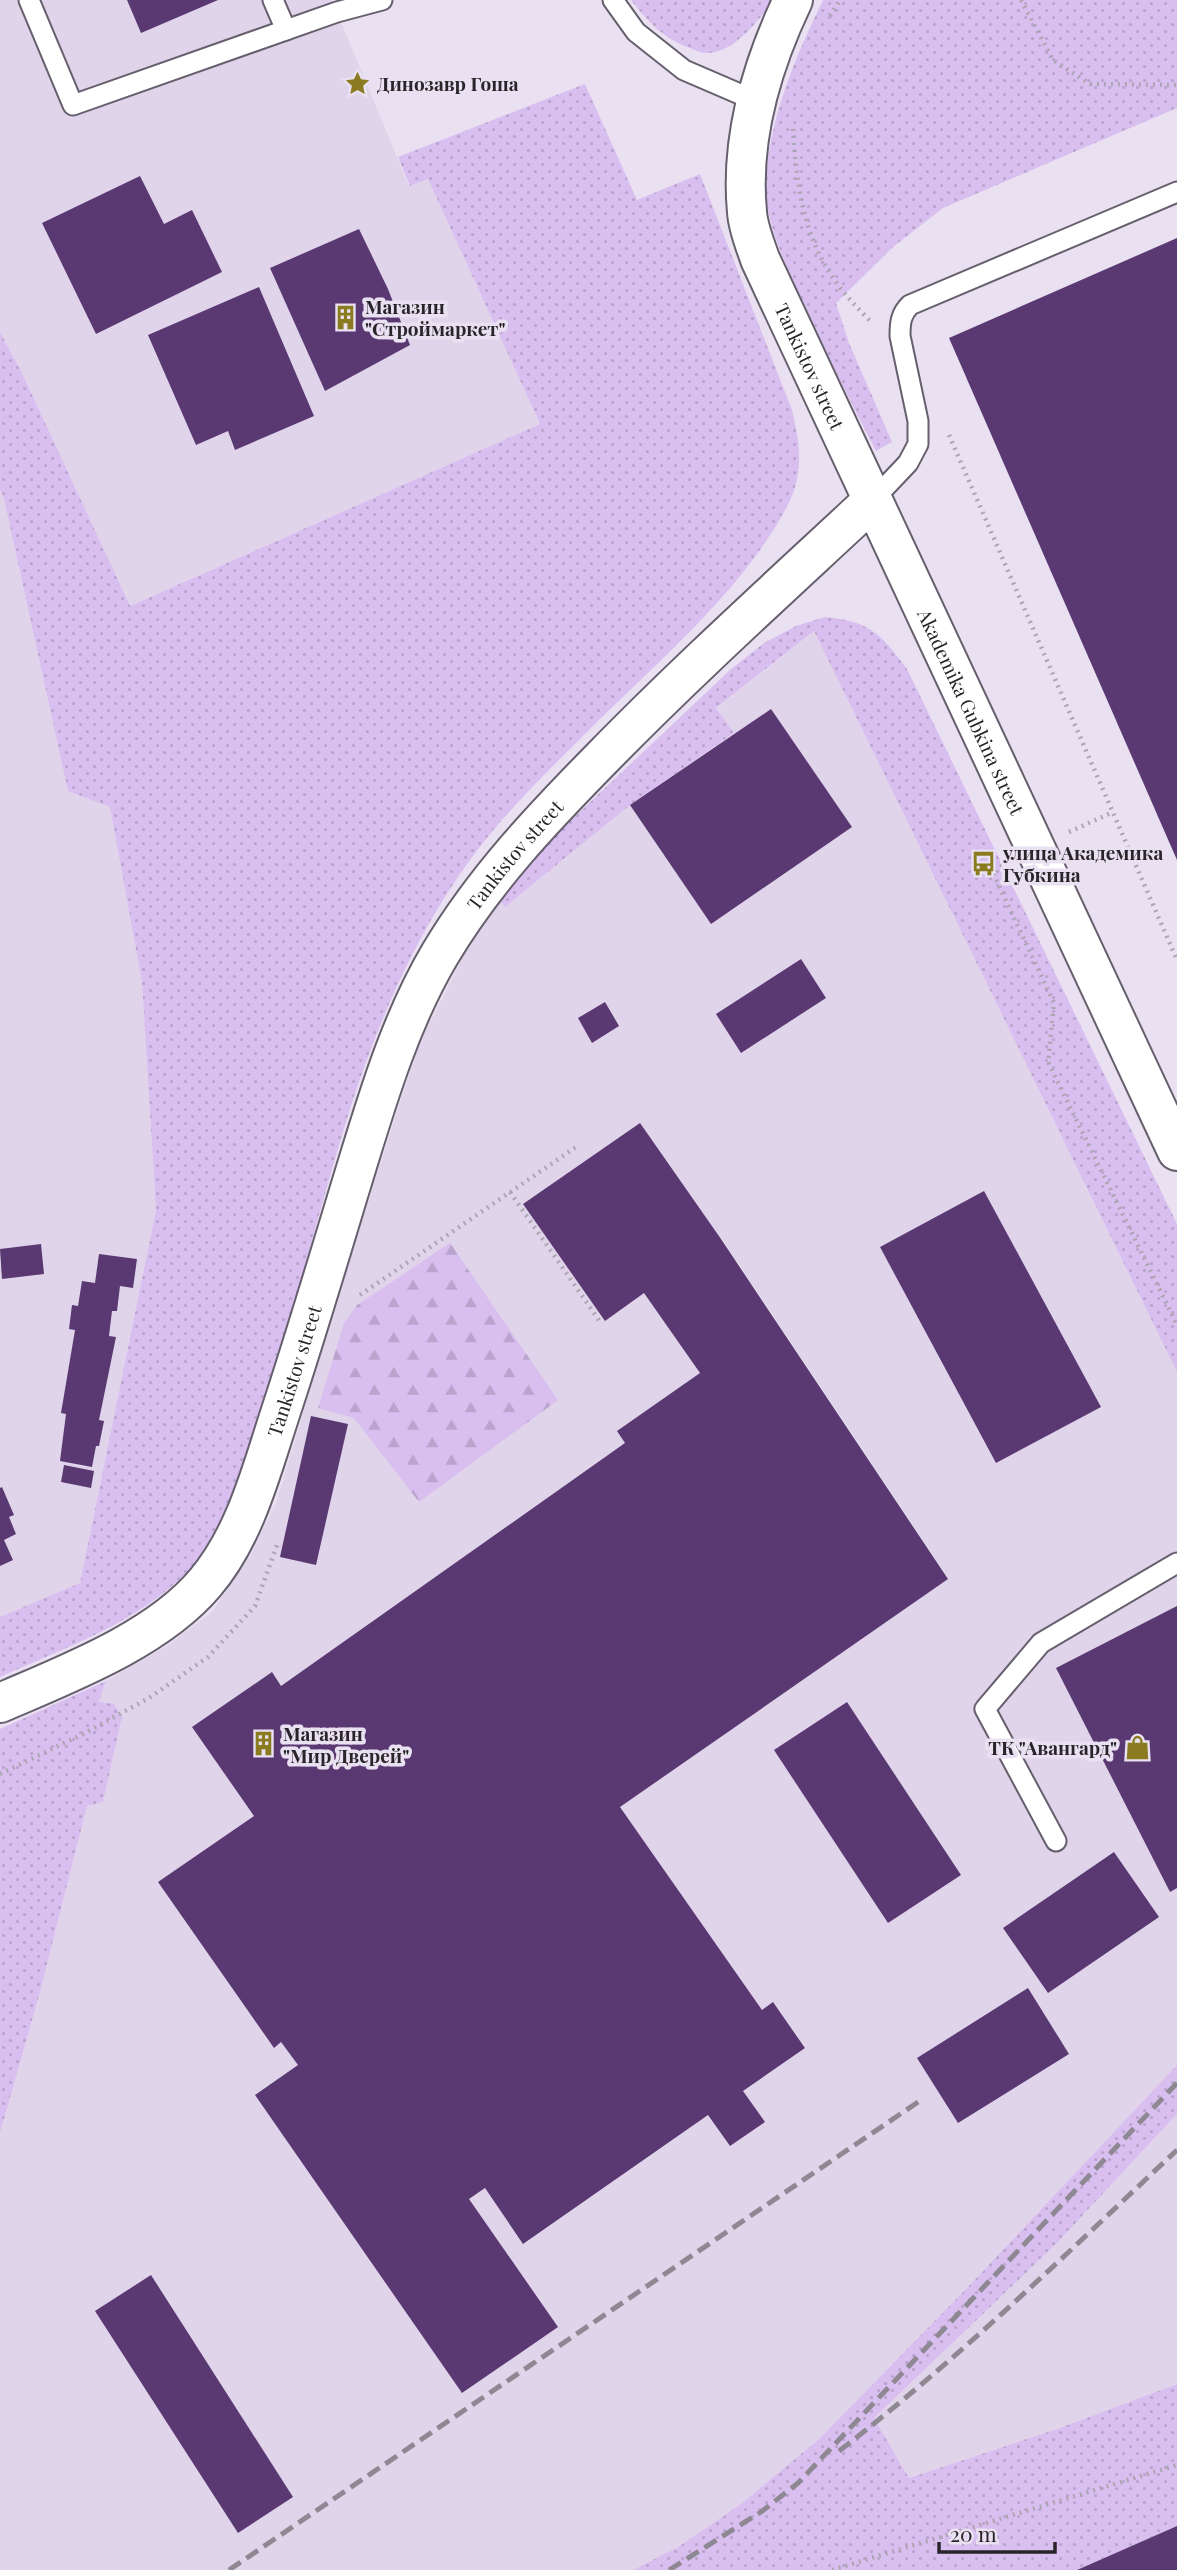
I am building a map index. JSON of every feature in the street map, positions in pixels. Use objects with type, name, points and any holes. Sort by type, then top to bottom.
[{"type":"street","name":"Tankistov street","points":[[0,1703],[105,1656],[148,1630],[176,1611],[204,1585],[221,1562],[240,1527],[264,1462],[386,1075],[432,969],[467,909],[540,821],[638,721],[872,502],[765,271],[747,216],[745,170],[756,100],[775,39],[793,0]]},
{"type":"street","name":"Akademika Gubkina street","points":[[872,502],[1177,1152]]},
{"type":"lane","points":[[29,0],[73,105],[337,12],[382,0]]},
{"type":"lane","points":[[274,0],[286,30]]},
{"type":"lane","points":[[613,0],[636,32],[684,70],[756,100]]},
{"type":"lane","points":[[872,502],[908,463],[918,444],[918,421],[900,321],[911,304],[1177,192]]},
{"type":"lane","points":[[1056,1842],[985,1709],[1041,1643],[1177,1563]]},
{"type":"path","points":[[1021,0],[1053,60],[1090,84],[1177,85]]},
{"type":"path","points":[[792,125],[796,178],[807,223],[822,261],[838,285],[906,361]]},
{"type":"path","points":[[947,431],[1177,960]]},
{"type":"path","points":[[1113,812],[992,871],[1054,1003],[1048,1062],[1177,1325]]},
{"type":"path","points":[[359,1296],[576,1147]]},
{"type":"path","points":[[510,1192],[601,1323]]},
{"type":"path","points":[[0,1774],[149,1698],[208,1657],[255,1606],[278,1543]]},
{"type":"path","points":[[832,2570],[1177,2465]]},
{"type":"shaded area","points":[[0,0],[332,0],[409,186],[428,179],[540,424],[129,606],[22,373],[0,332]]},
{"type":"shaded area","points":[[0,490],[68,790],[110,806],[142,982],[156,1210],[80,1583],[0,1617]]},
{"type":"shaded area","points":[[814,631],[1177,1372],[1177,2065],[970,2285],[819,2439],[741,2504],[678,2547],[633,2570],[0,2570],[0,2133],[40,1992],[87,1806],[103,1801],[122,1717],[99,1702],[106,1681],[165,1647],[212,1612],[250,1556],[276,1503],[345,1273],[418,1046],[470,943],[500,900],[505,907],[630,805],[734,734],[716,709]],"holes":[[[722,1239],[948,1578],[620,1807],[762,2010],[774,2003],[805,2047],[743,2091],[765,2122],[730,2146],[708,2115],[524,2244],[485,2188],[469,2199],[557,2326],[463,2393],[255,2095],[298,2065],[281,2042],[273,2047],[159,1882],[679,1519],[618,1431],[700,1373],[644,1293]]]},
{"type":"shaded area","points":[[1177,2114],[1177,2384],[1057,2429],[909,2478],[874,2418],[1056,2244]]},
{"type":"green space","points":[[631,0],[773,0],[761,17],[736,42],[716,52],[706,53],[664,35]]},
{"type":"green space","points":[[823,0],[1177,0],[1177,108],[943,208],[893,247],[836,303],[849,343],[892,442],[876,451],[832,365],[786,265],[766,198],[768,157],[778,110]]},
{"type":"green space","points":[[585,84],[637,200],[700,174],[792,410],[799,458],[797,477],[789,503],[755,557],[734,583],[514,807],[465,867],[441,903],[400,980],[367,1060],[242,1475],[225,1516],[204,1553],[170,1588],[125,1619],[0,1677],[0,1617],[80,1583],[156,1210],[142,982],[110,807],[68,791],[0,490],[0,332],[22,373],[130,606],[540,424],[428,179],[410,186],[398,157]]},
{"type":"green space","points":[[825,617],[853,622],[873,631],[907,669],[1177,1224],[1177,1372],[814,631],[716,708],[734,733],[630,805],[505,907],[500,901],[548,842],[730,670],[764,643],[796,626]]},
{"type":"green space","points":[[450,1243],[558,1400],[419,1502],[354,1418],[318,1408],[344,1323],[357,1305]]},
{"type":"green space","points":[[106,1681],[99,1702],[114,1704],[122,1717],[103,1802],[87,1806],[40,1992],[0,2133],[0,1729]]},
{"type":"green space","points":[[1177,2065],[1177,2114],[1056,2244],[874,2418],[909,2478],[1057,2429],[1177,2384],[1177,2526],[1077,2570],[633,2570],[678,2547],[741,2504],[819,2439],[970,2285]]},
{"type":"building","points":[[127,0],[218,0],[141,33]]},
{"type":"building","points":[[140,176],[164,224],[192,210],[222,272],[96,334],[42,223]]},
{"type":"building","name":"Магазин \"Строймаркет\"","points":[[359,229],[388,289],[410,345],[325,391],[270,268]]},
{"type":"building","points":[[1177,238],[1177,860],[949,338]]},
{"type":"building","points":[[259,287],[314,416],[235,450],[228,431],[196,445],[148,335]]},
{"type":"building","points":[[771,709],[852,827],[711,924],[630,805]]},
{"type":"building","points":[[801,959],[826,998],[741,1053],[716,1014]]},
{"type":"building","points":[[605,1002],[619,1026],[592,1043],[578,1018]]},
{"type":"building","points":[[640,1123],[721,1239],[948,1579],[620,1807],[762,2010],[773,2002],[805,2048],[743,2091],[765,2122],[730,2146],[708,2115],[523,2244],[485,2188],[469,2199],[558,2327],[462,2393],[255,2095],[298,2065],[281,2042],[274,2048],[158,1882],[254,1816],[192,1727],[272,1672],[281,1686],[625,1443],[617,1431],[700,1373],[644,1293],[605,1321],[523,1204]]},
{"type":"building","points":[[984,1191],[1101,1407],[996,1463],[880,1247]]},
{"type":"building","points":[[41,1244],[44,1274],[2,1279],[0,1249]]},
{"type":"building","points":[[99,1254],[137,1259],[133,1288],[120,1286],[117,1311],[112,1311],[109,1336],[116,1337],[99,1420],[104,1421],[92,1467],[60,1461],[66,1414],[61,1413],[75,1330],[69,1329],[72,1305],[78,1306],[82,1281],[95,1283]]},
{"type":"building","points":[[311,1416],[348,1424],[316,1565],[280,1557]]},
{"type":"building","points":[[64,1465],[94,1471],[91,1488],[61,1482]]},
{"type":"building","points":[[2,1487],[14,1515],[9,1517],[16,1534],[4,1540],[13,1560],[0,1566],[0,1488]]},
{"type":"building","name":"ТК \"Авангард\"","points":[[1177,1606],[1177,1888],[1170,1892],[1056,1668]]},
{"type":"building","points":[[847,1702],[961,1875],[888,1923],[774,1750]]},
{"type":"building","points":[[1114,1852],[1159,1917],[1048,1993],[1003,1928]]},
{"type":"building","points":[[1028,1988],[1069,2054],[958,2123],[917,2058]]},
{"type":"building","points":[[151,2275],[293,2497],[238,2533],[95,2311]]},
{"type":"building","points":[[1177,2526],[1177,2570],[1077,2570]]},
{"type":"railway","points":[[669,2570],[761,2512],[798,2483],[1177,2083]]},
{"type":"railway","points":[[229,2570],[921,2100]]},
{"type":"railway","points":[[839,2451],[970,2342],[1177,2150]]},
{"type":"place","name":"Динозавр Гоша","points":[[357,83]]},
{"type":"place","name":"Магазин \"Строймаркет\"","points":[[345,317]]},
{"type":"place","name":"улица Академика Губкина","points":[[983,863]]},
{"type":"place","name":"Магазин \"Мир Дверей\"","points":[[263,1744]]},
{"type":"place","name":"ТК \"Авангард\"","points":[[1137,1747]]}]
